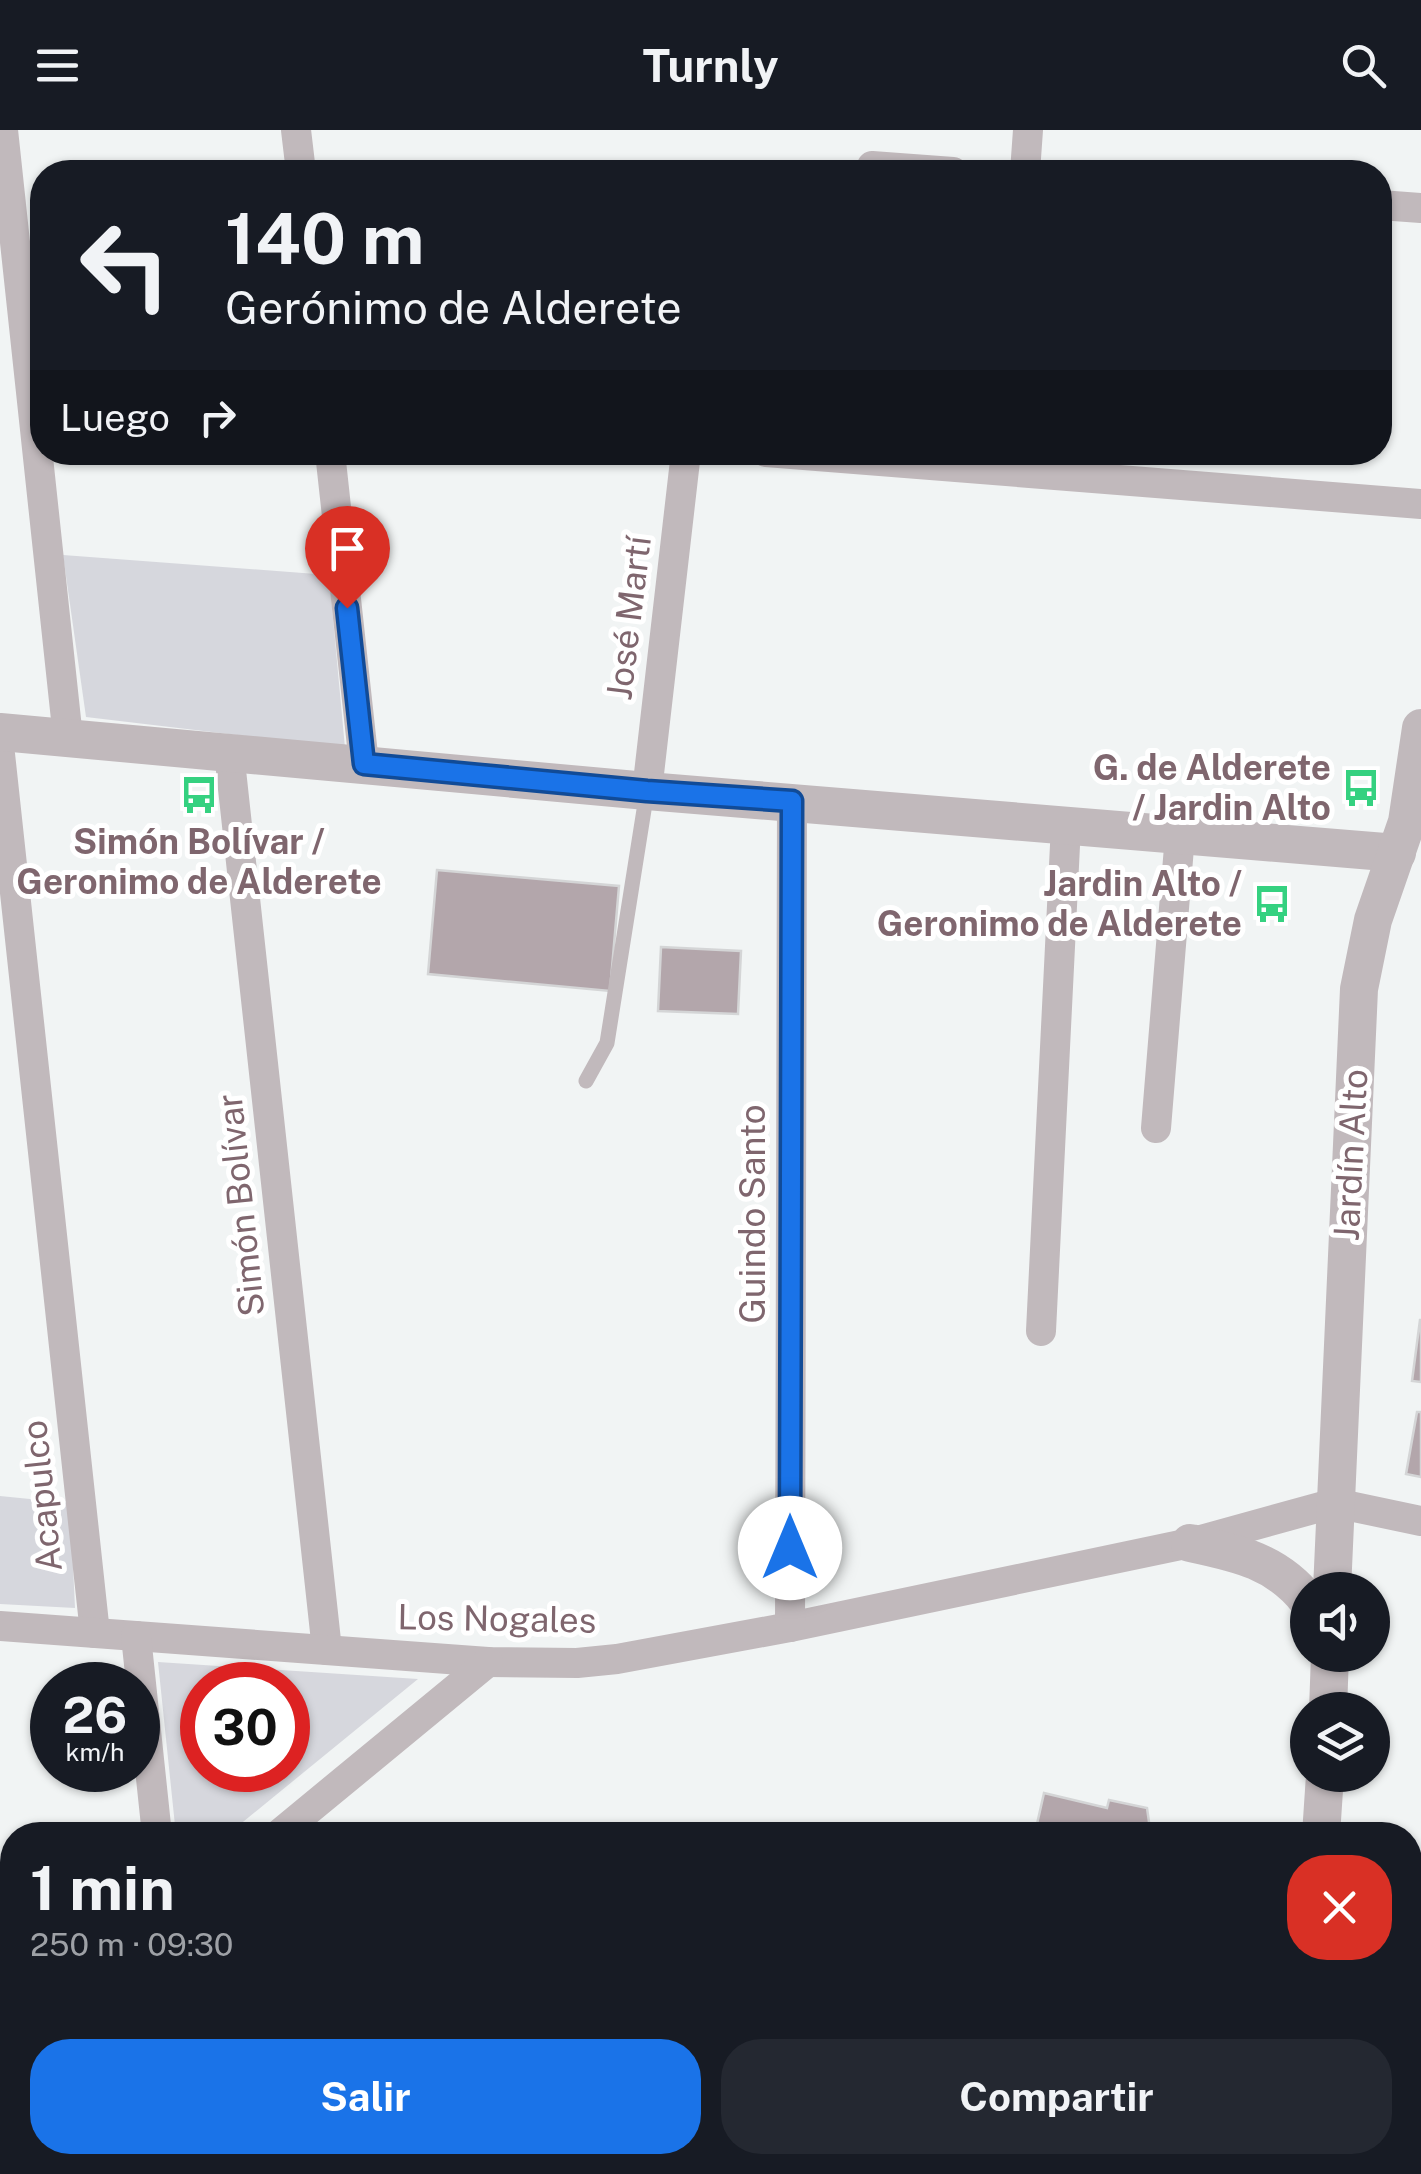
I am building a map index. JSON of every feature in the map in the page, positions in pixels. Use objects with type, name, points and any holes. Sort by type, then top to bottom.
[{"type":"street","points":[[3,130],[30,383]]},
{"type":"street","points":[[296,130],[300,160]]},
{"type":"street","points":[[1026,160],[1028,130]]},
{"type":"street","points":[[1392,206],[1421,208]]},
{"type":"street","points":[[39,465],[68,738]]},
{"type":"street","points":[[331,465],[364,764]]},
{"type":"street","name":"José Martí","points":[[647,791],[685,465]]},
{"type":"street","points":[[930,465],[1421,504]]},
{"type":"street","name":"Jardín Alto","points":[[1333,1572],[1360,989],[1372,920],[1409,855],[1421,728]]},
{"type":"street","points":[[0,732],[1409,855]]},
{"type":"street","name":"Simón Bolívar","points":[[229,752],[327,1650]]},
{"type":"street","name":"Acapulco","points":[[0,754],[95,1633]]},
{"type":"street","name":"Guindo Santo","points":[[790,1627],[792,801]]},
{"type":"street","points":[[1041,1331],[1066,824]]},
{"type":"street","points":[[1156,1128],[1180,834]]},
{"type":"street","points":[[1335,1503],[1421,1521]]},
{"type":"street","name":"Los Nogales","points":[[0,1626],[488,1662],[577,1664],[790,1627],[1190,1544],[1335,1503]]},
{"type":"street","points":[[1190,1544],[1246,1554],[1290,1581]]},
{"type":"street","points":[[136,1636],[157,1822]]},
{"type":"street","points":[[294,1822],[488,1662]]},
{"type":"street","points":[[1322,1822],[1325,1792]]},
{"type":"lane","points":[[586,1082],[608,1043],[647,791]]},
{"type":"shaded area","points":[[63,555],[329,575],[345,748],[86,717]]},
{"type":"shaded area","points":[[0,1496],[70,1503],[75,1608],[0,1604]]},
{"type":"shaded area","points":[[160,1662],[180,1663],[180,1792],[280,1792],[243,1822],[175,1822]]},
{"type":"shaded area","points":[[310,1672],[418,1679],[310,1767]]},
{"type":"building","points":[[437,870],[619,886],[610,991],[428,974]]},
{"type":"building","points":[[661,947],[741,951],[738,1014],[658,1011]]},
{"type":"building","points":[[1421,1320],[1421,1382],[1412,1381]]},
{"type":"building","points":[[1417,1412],[1421,1412],[1421,1477],[1406,1474]]},
{"type":"building","points":[[1044,1793],[1107,1808],[1109,1800],[1147,1808],[1149,1822],[1037,1822]]},
{"type":"place","name":"G. de Alderete / Jardin Alto","points":[[1361,788]]},
{"type":"place","name":"Simón Bolívar / Geronimo de Alderete","points":[[199,795]]},
{"type":"place","name":"Jardin Alto / Geronimo de Alderete","points":[[1272,904]]},
{"type":"route","points":[[347,608],[364,764],[792,801],[790,1548]]}]
